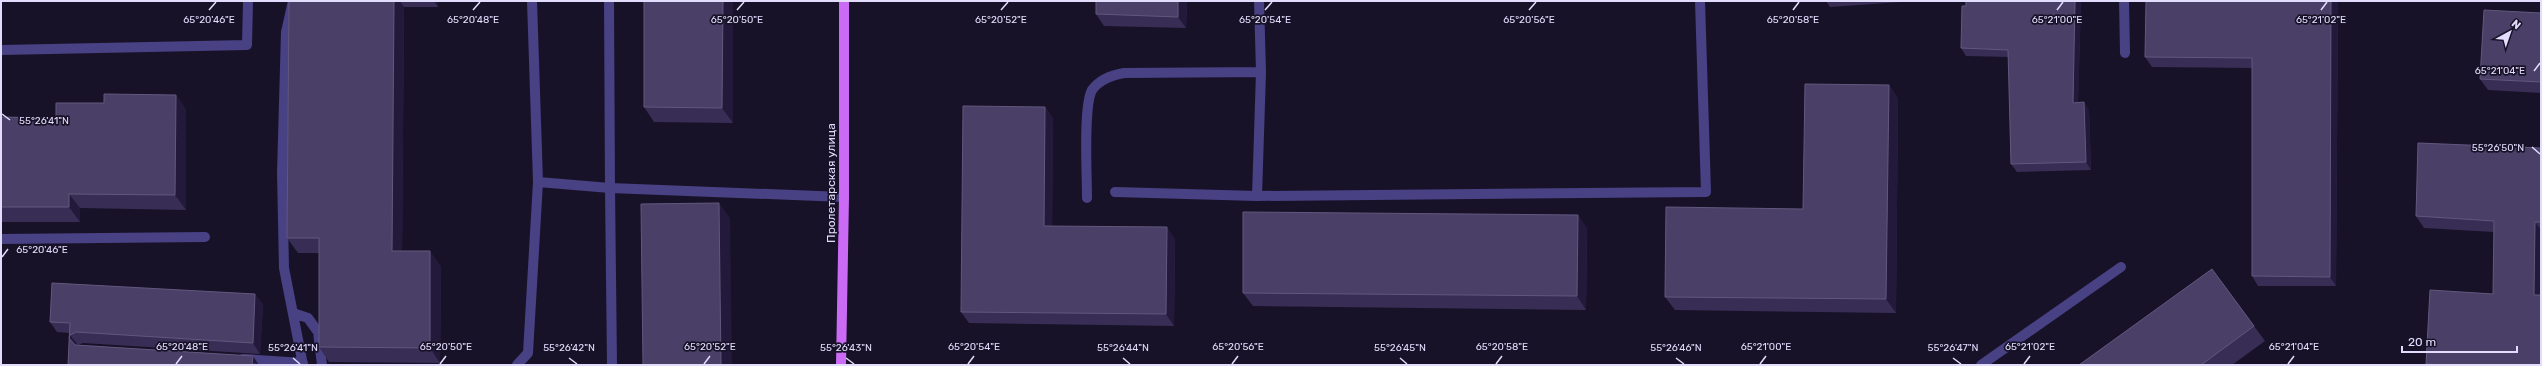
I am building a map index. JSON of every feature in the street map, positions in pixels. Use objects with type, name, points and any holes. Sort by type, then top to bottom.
[{"type":"main road","name":"Пролетарская улица","points":[[841,365],[844,197],[844,1]]},
{"type":"street","points":[[1,50],[247,45],[248,1]]},
{"type":"street","points":[[231,358],[303,364],[284,268],[282,173],[286,32],[293,1]]},
{"type":"street","points":[[517,365],[528,353],[538,182],[532,1]]},
{"type":"street","points":[[609,1],[612,365]]},
{"type":"street","points":[[1257,196],[1260,72],[1259,1]]},
{"type":"street","points":[[1115,192],[1257,196],[1706,192],[1700,1]]},
{"type":"street","points":[[2124,1],[2125,53]]},
{"type":"street","points":[[1087,198],[1088,99],[1100,81],[1112,75],[1124,73],[1260,72]]},
{"type":"street","points":[[538,182],[610,188],[844,197]]},
{"type":"street","points":[[1,239],[205,237]]},
{"type":"street","points":[[1981,365],[2121,267]]},
{"type":"street","points":[[293,313],[308,318],[318,332],[322,365]]},
{"type":"building","points":[[289,1],[394,1],[392,251],[430,251],[430,348],[319,347],[319,238],[287,238]]},
{"type":"building","points":[[644,1],[723,1],[722,108],[644,107]]},
{"type":"building","points":[[1096,1],[1178,1],[1178,17],[1096,14]]},
{"type":"building","points":[[1966,1],[2075,1],[2073,103],[2084,102],[2086,162],[2011,164],[2008,50],[1961,48],[1962,6],[1966,6]]},
{"type":"building","points":[[2146,1],[2331,1],[2330,277],[2252,276],[2252,58],[2145,57]]},
{"type":"building","points":[[2484,10],[2541,13],[2541,82],[2480,79]]},
{"type":"building","points":[[1805,84],[1889,85],[1886,299],[1665,297],[1666,207],[1803,209]]},
{"type":"building","points":[[104,94],[176,95],[175,195],[69,194],[69,207],[1,207],[1,117],[56,118],[56,103],[104,103]]},
{"type":"building","points":[[963,106],[1045,107],[1044,226],[1167,227],[1166,314],[961,312]]},
{"type":"building","points":[[2418,143],[2541,148],[2541,222],[2535,222],[2534,295],[2541,295],[2541,365],[2426,364],[2430,290],[2493,294],[2494,221],[2416,216]]},
{"type":"building","points":[[719,203],[721,365],[643,365],[641,204]]},
{"type":"building","points":[[1243,212],[1578,215],[1577,296],[1243,293]]},
{"type":"building","points":[[2212,269],[2254,326],[2201,365],[2079,365]]},
{"type":"building","points":[[52,283],[255,294],[253,343],[76,332],[69,337],[70,323],[50,322]]},
{"type":"building","points":[[69,338],[75,345],[253,356],[252,364],[264,365],[68,365]]}]
